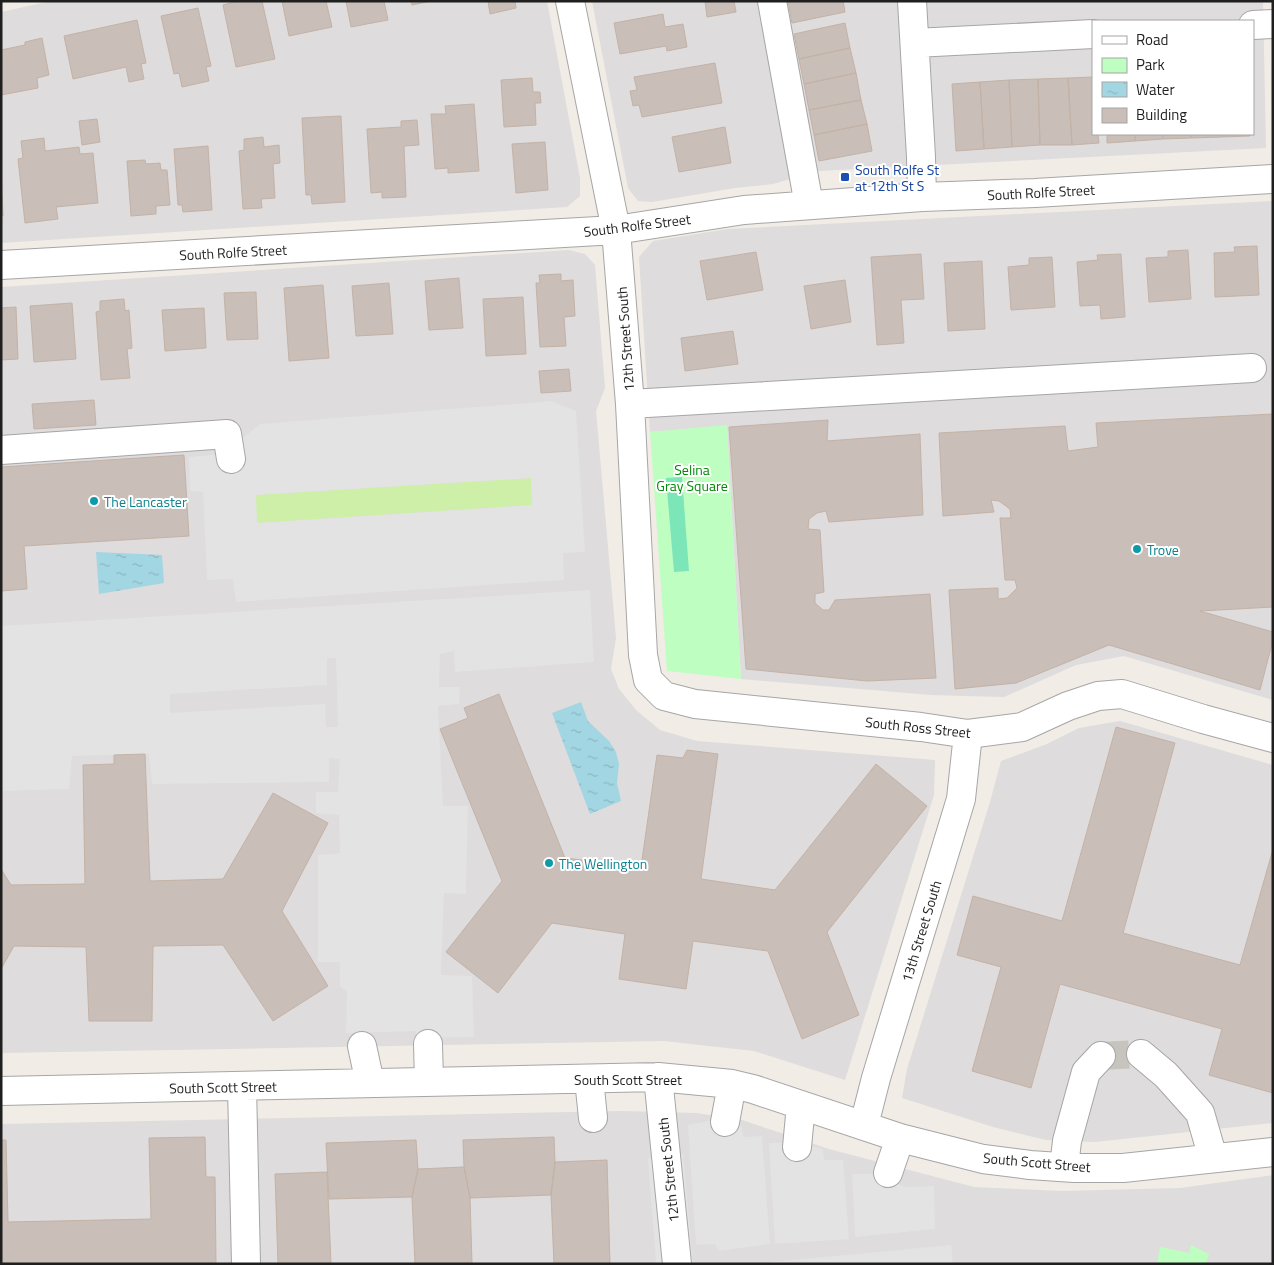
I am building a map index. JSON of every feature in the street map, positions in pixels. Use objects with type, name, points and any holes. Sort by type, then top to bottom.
[{"type":"street","name":"12th Street South","points":[[570,1],[616,230],[630,404],[643,655],[648,680]]},
{"type":"street","points":[[772,1],[809,205]]},
{"type":"street","points":[[912,1],[922,197]]},
{"type":"street","points":[[1254,25],[1273,24]]},
{"type":"street","points":[[915,43],[1092,34]]},
{"type":"street","name":"South Rolfe Street","points":[[1,265],[616,230],[744,210],[922,197],[1035,193],[1273,179]]},
{"type":"street","points":[[630,404],[1252,368]]},
{"type":"street","points":[[1,450],[227,434],[231,459]]},
{"type":"street","name":"South Ross Street","points":[[648,680],[664,696],[695,704],[921,727],[968,734],[1022,727],[1068,706],[1098,696],[1122,694],[1203,720],[1273,738]]},
{"type":"street","name":"13th Street South","points":[[864,1125],[876,1078],[961,799],[968,734]]},
{"type":"street","points":[[428,1044],[429,1082]]},
{"type":"street","points":[[362,1046],[370,1083]]},
{"type":"street","points":[[1141,1054],[1166,1074],[1200,1114],[1213,1158]]},
{"type":"street","points":[[1064,1167],[1067,1141],[1086,1072],[1101,1056]]},
{"type":"street","name":"12th Street South","points":[[658,1077],[677,1264]]},
{"type":"street","name":"South Scott Street","points":[[1,1092],[658,1077],[732,1084],[753,1089],[900,1138],[982,1159],[1030,1165],[1123,1168],[1273,1152]]},
{"type":"street","points":[[589,1078],[593,1118]]},
{"type":"street","points":[[724,1122],[732,1084]]},
{"type":"street","points":[[242,1086],[246,1264]]},
{"type":"street","points":[[797,1147],[801,1105]]},
{"type":"street","points":[[888,1173],[900,1138]]},
{"type":"shaded area","points":[[51,1],[547,1],[580,178],[580,196],[567,207],[1,243],[1,12]]},
{"type":"shaded area","points":[[592,1],[1263,1],[1266,148],[818,171],[773,184],[735,188],[652,202],[638,201],[628,188]]},
{"type":"shaded area","points":[[1273,201],[1273,700],[1124,656],[1076,665],[1004,697],[931,695],[741,679],[727,426],[650,432],[639,257],[653,241],[728,229]]},
{"type":"shaded area","points":[[569,250],[585,254],[595,265],[605,388],[596,411],[616,638],[611,669],[619,689],[636,710],[660,730],[697,741],[935,760],[934,795],[845,1080],[754,1051],[664,1041],[1,1053],[1,287]]},
{"type":"shaded area","points":[[551,401],[576,411],[585,552],[563,553],[564,580],[236,602],[233,579],[207,580],[203,492],[190,491],[189,457],[223,454],[260,424]],"holes":[[[531,478],[532,505],[257,523],[256,495]]]},
{"type":"shaded area","points":[[590,590],[594,662],[455,672],[454,651],[440,654],[439,687],[460,687],[459,704],[438,706],[443,806],[468,806],[466,894],[444,893],[441,975],[472,976],[474,1037],[417,1038],[416,1031],[346,1033],[347,991],[340,987],[340,962],[318,962],[318,855],[340,853],[339,815],[316,813],[316,792],[338,792],[340,759],[329,758],[329,782],[152,784],[149,754],[72,756],[69,789],[1,791],[1,626]],"holes":[[[327,658],[336,658],[338,727],[326,727],[325,704],[170,713],[170,694],[327,685]]]},
{"type":"shaded area","points":[[1120,721],[1273,765],[1273,1123],[1095,1142],[1046,1140],[993,1127],[902,1098],[907,1069],[1001,761],[1047,744],[1079,728]]},
{"type":"shaded area","points":[[621,1111],[696,1113],[742,1120],[829,1149],[974,1187],[1062,1191],[1180,1188],[1273,1175],[1273,1264],[1,1264],[1,1124]]},
{"type":"shaded area","points":[[713,1120],[742,1126],[743,1137],[762,1136],[770,1244],[719,1251],[715,1244],[696,1245],[688,1125]]},
{"type":"shaded area","points":[[791,1142],[823,1149],[824,1160],[843,1160],[849,1239],[775,1244],[769,1143]]},
{"type":"shaded area","points":[[683,1154],[693,1264],[656,1264],[648,1158]]},
{"type":"shaded area","points":[[852,1174],[874,1174],[905,1187],[934,1186],[935,1229],[855,1237]]},
{"type":"shaded area","points":[[951,1245],[953,1264],[770,1264],[770,1262]]},
{"type":"green space","name":"Selina Gray Square","points":[[727,425],[741,679],[667,671],[650,432]]},
{"type":"green space","points":[[682,477],[689,571],[674,572],[666,478]]},
{"type":"green space","points":[[531,478],[533,505],[257,523],[255,495]]},
{"type":"green space","points":[[1191,1245],[1209,1254],[1206,1264],[1157,1264],[1160,1247],[1189,1253]]},
{"type":"water","points":[[96,552],[162,555],[164,583],[99,594]]},
{"type":"water","points":[[581,702],[588,721],[609,741],[616,752],[619,764],[617,783],[621,801],[590,814],[552,713]]},
{"type":"building","points":[[238,1],[262,1],[275,59],[236,67],[223,5]]},
{"type":"building","points":[[282,1],[326,1],[332,27],[289,36]]},
{"type":"building","points":[[346,1],[384,1],[388,20],[351,27]]},
{"type":"building","points":[[411,1],[431,1],[412,5]]},
{"type":"building","points":[[488,1],[515,1],[516,8],[490,14]]},
{"type":"building","points":[[705,1],[734,1],[736,12],[707,17]]},
{"type":"building","points":[[788,1],[843,1],[845,12],[792,23]]},
{"type":"building","points":[[198,8],[211,66],[206,67],[209,81],[182,87],[179,73],[174,74],[161,16]]},
{"type":"building","points":[[663,14],[665,27],[683,24],[687,47],[667,51],[666,46],[620,54],[614,23]]},
{"type":"building","points":[[137,20],[146,63],[141,64],[144,79],[129,82],[126,67],[73,79],[64,36]]},
{"type":"building","points":[[845,23],[850,48],[799,59],[794,34]]},
{"type":"building","points":[[42,38],[49,75],[37,78],[38,88],[1,95],[1,50],[25,45],[25,42]]},
{"type":"building","points":[[850,48],[856,73],[804,84],[799,59]]},
{"type":"building","points":[[715,63],[722,103],[642,117],[639,105],[633,106],[630,91],[637,90],[634,77]]},
{"type":"building","points":[[856,73],[861,100],[809,110],[804,84]]},
{"type":"building","points":[[1092,77],[1092,135],[1098,135],[1099,143],[1072,145],[1068,78]]},
{"type":"building","points":[[532,78],[533,92],[540,92],[541,103],[535,103],[536,125],[504,127],[501,80]]},
{"type":"building","points":[[1068,78],[1072,145],[1040,145],[1038,79]]},
{"type":"building","points":[[1038,79],[1040,145],[1012,147],[1009,80]]},
{"type":"building","points":[[1009,80],[1012,147],[984,149],[980,82]]},
{"type":"building","points":[[980,82],[984,149],[956,151],[952,84]]},
{"type":"building","points":[[861,100],[867,124],[814,135],[809,110]]},
{"type":"building","points":[[474,104],[479,171],[448,173],[448,168],[435,169],[431,114],[446,114],[445,106]]},
{"type":"building","points":[[341,116],[345,202],[312,204],[311,195],[306,195],[302,118]]},
{"type":"building","points":[[97,119],[100,142],[82,145],[79,121]]},
{"type":"building","points":[[417,120],[419,145],[404,146],[406,197],[382,198],[382,192],[371,193],[367,129],[401,127],[401,121]]},
{"type":"building","points":[[867,124],[872,151],[819,161],[814,135]]},
{"type":"building","points":[[725,127],[731,163],[679,172],[672,137]]},
{"type":"building","points":[[1107,135],[1135,135],[1135,141],[1107,143]]},
{"type":"building","points":[[1135,135],[1163,135],[1163,139],[1135,141]]},
{"type":"building","points":[[1163,135],[1191,135],[1191,138],[1163,139]]},
{"type":"building","points":[[1191,135],[1222,135],[1222,137],[1191,138]]},
{"type":"building","points":[[1222,135],[1250,135],[1250,136],[1222,137]]},
{"type":"building","points":[[263,137],[264,147],[279,145],[280,163],[273,164],[275,198],[261,199],[262,208],[243,209],[239,151],[244,150],[244,139]]},
{"type":"building","points":[[44,138],[45,151],[79,147],[80,154],[93,153],[98,203],[56,207],[58,219],[25,223],[18,159],[23,158],[21,141]]},
{"type":"building","points":[[545,142],[548,190],[516,193],[512,144]]},
{"type":"building","points":[[208,146],[212,210],[183,212],[182,205],[178,205],[174,149]]},
{"type":"building","points":[[145,160],[146,164],[160,163],[161,170],[167,170],[170,205],[156,206],[156,214],[131,216],[127,161]]},
{"type":"building","points":[[1,176],[3,216],[1,216]]},
{"type":"building","points":[[1257,246],[1259,295],[1215,297],[1214,253],[1235,252],[1234,247]]},
{"type":"building","points":[[1188,250],[1191,299],[1149,302],[1146,258],[1168,257],[1168,251]]},
{"type":"building","points":[[756,252],[763,290],[707,300],[700,261]]},
{"type":"building","points":[[921,254],[924,299],[901,300],[904,343],[877,345],[871,257]]},
{"type":"building","points":[[1121,254],[1125,317],[1101,319],[1100,305],[1080,306],[1077,262],[1098,260],[1097,255]]},
{"type":"building","points":[[1052,257],[1055,307],[1011,310],[1008,267],[1029,265],[1029,258]]},
{"type":"building","points":[[982,261],[985,329],[948,331],[944,263]]},
{"type":"building","points":[[561,274],[561,281],[573,280],[575,316],[564,317],[566,346],[540,347],[536,283],[540,283],[539,275]]},
{"type":"building","points":[[459,278],[463,328],[429,330],[425,281]]},
{"type":"building","points":[[845,280],[851,322],[811,329],[804,286]]},
{"type":"building","points":[[389,283],[393,334],[356,336],[352,286]]},
{"type":"building","points":[[323,285],[329,358],[289,361],[284,288]]},
{"type":"building","points":[[256,292],[258,339],[227,340],[224,293]]},
{"type":"building","points":[[523,297],[526,354],[486,356],[483,299]]},
{"type":"building","points":[[124,299],[125,311],[129,310],[132,348],[127,349],[130,378],[101,380],[96,312],[100,311],[100,301]]},
{"type":"building","points":[[72,303],[76,359],[34,362],[30,306]]},
{"type":"building","points":[[16,307],[18,359],[1,360],[1,308]]},
{"type":"building","points":[[204,308],[206,348],[165,351],[162,310]]},
{"type":"building","points":[[733,331],[738,364],[685,371],[681,338]]},
{"type":"building","points":[[569,369],[571,391],[541,393],[539,371]]},
{"type":"building","points":[[94,400],[96,425],[34,429],[32,404]]},
{"type":"building","name":"Trove","points":[[1273,414],[1273,607],[1200,611],[1273,632],[1273,640],[1260,690],[1109,645],[1016,683],[955,689],[949,590],[998,588],[998,599],[1007,598],[1017,588],[1015,580],[1005,580],[1000,518],[1011,518],[1010,509],[999,501],[991,500],[994,512],[943,516],[939,433],[1065,426],[1068,451],[1098,447],[1096,423]]},
{"type":"building","points":[[828,420],[827,441],[920,434],[923,515],[829,522],[826,511],[817,513],[809,519],[808,529],[820,530],[824,592],[815,594],[815,603],[823,610],[829,610],[835,600],[930,594],[936,678],[867,681],[746,669],[729,427]]},
{"type":"building","name":"The Lancaster","points":[[184,455],[189,536],[24,546],[27,589],[1,591],[1,467]]},
{"type":"building","name":"The Wellington","points":[[499,694],[565,858],[641,867],[657,755],[683,758],[687,750],[718,754],[701,879],[775,890],[876,764],[927,806],[827,932],[859,1015],[802,1039],[768,951],[693,941],[686,989],[619,979],[625,934],[552,923],[498,993],[446,952],[502,881],[440,729],[468,718],[464,708]]},
{"type":"building","points":[[1116,727],[1175,743],[1123,933],[1240,965],[1273,849],[1273,1093],[1209,1075],[1222,1029],[1060,984],[1031,1088],[972,1071],[1001,967],[957,955],[973,896],[1062,921]]},
{"type":"building","points":[[145,754],[150,881],[223,879],[273,793],[328,823],[282,911],[328,986],[273,1021],[223,945],[153,946],[152,1021],[89,1021],[86,947],[14,946],[1,969],[1,869],[11,885],[85,884],[83,765],[114,764],[114,755]]},
{"type":"building","points":[[205,1137],[206,1177],[215,1177],[216,1264],[1,1264],[1,1140],[6,1140],[8,1222],[151,1219],[149,1138]]},
{"type":"building","points":[[554,1137],[555,1162],[551,1195],[470,1198],[464,1167],[463,1140]]},
{"type":"building","points":[[416,1140],[418,1169],[412,1197],[329,1199],[326,1143]]},
{"type":"building","points":[[607,1160],[610,1264],[554,1264],[551,1195],[555,1162]]},
{"type":"building","points":[[464,1167],[470,1198],[472,1264],[415,1264],[412,1197],[418,1169]]},
{"type":"building","points":[[327,1172],[331,1264],[278,1264],[275,1174]]},
{"type":"tunnel","points":[[1101,1056],[1141,1054]]},
{"type":"place","name":"South Rolfe St at 12th St S","points":[[845,177]]},
{"type":"place","name":"The Lancaster","points":[[94,501]]},
{"type":"place","name":"Trove","points":[[1137,549]]},
{"type":"place","name":"The Wellington","points":[[549,863]]}]
